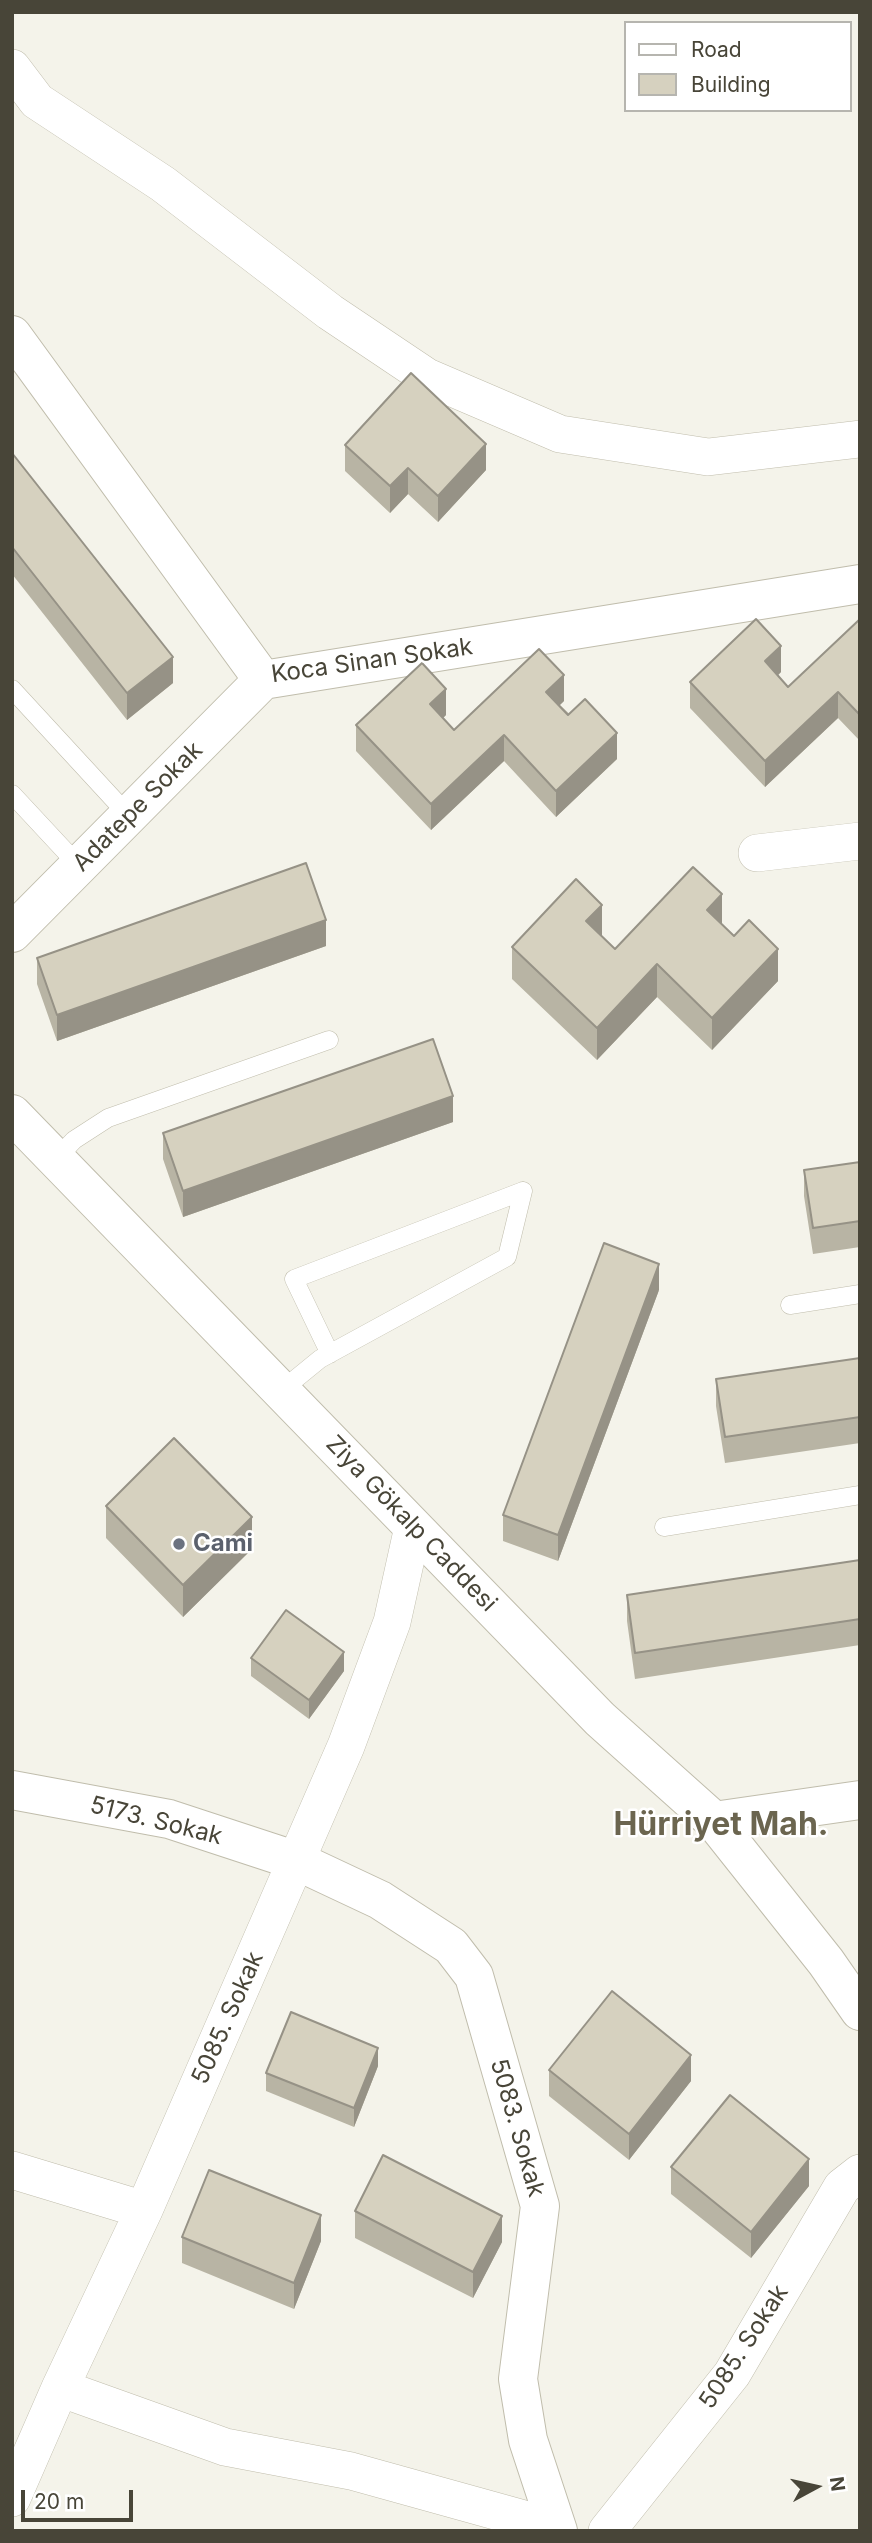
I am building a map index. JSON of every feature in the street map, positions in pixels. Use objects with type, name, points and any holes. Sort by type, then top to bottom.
[{"type":"street","points":[[12,68],[37,101],[163,184],[331,312],[427,377],[560,434],[694,455],[708,457],[860,439]]},
{"type":"street","name":"Koca Sinan Sokak","points":[[12,335],[263,680],[860,584]]},
{"type":"street","name":"Adatepe Sokak","points":[[12,933],[263,680]]},
{"type":"street","points":[[757,853],[860,841]]},
{"type":"street","name":"Ziya Gökalp Caddesi","points":[[12,1114],[600,1719],[714,1821],[826,1962],[860,2011]]},
{"type":"street","name":"5085. Sokak","points":[[12,2498],[60,2388],[144,2210],[346,1746],[392,1622],[413,1527]]},
{"type":"street","name":"5173. Sokak","points":[[12,1790],[169,1819],[298,1861]]},
{"type":"street","points":[[714,1821],[860,1800]]},
{"type":"street","name":"5083. Sokak","points":[[298,1861],[380,1900],[451,1946],[474,1976],[540,2206],[518,2379],[528,2440],[558,2531]]},
{"type":"street","points":[[12,2169],[144,2210]]},
{"type":"street","name":"5085. Sokak","points":[[607,2531],[732,2374],[851,2180]]},
{"type":"street","points":[[60,2388],[225,2446],[351,2470],[524,2519],[541,2531]]},
{"type":"lane","points":[[12,689],[129,816]]},
{"type":"lane","points":[[12,794],[79,866]]},
{"type":"lane","points":[[56,1159],[74,1140],[108,1118],[329,1040]]},
{"type":"lane","points":[[282,1390],[310,1365],[330,1353],[507,1257],[523,1191],[294,1279],[330,1353]]},
{"type":"lane","points":[[790,1305],[860,1294]]},
{"type":"lane","points":[[664,1527],[860,1495]]},
{"type":"building","points":[[411,373],[486,444],[438,496],[408,468],[390,486],[345,445]]},
{"type":"building","points":[[12,453],[173,657],[127,693],[12,547]]},
{"type":"building","points":[[756,619],[781,646],[765,661],[788,687],[860,619],[860,715],[838,692],[765,761],[690,682]]},
{"type":"building","points":[[539,649],[564,675],[546,692],[568,715],[585,699],[617,733],[556,791],[504,735],[431,804],[356,725],[422,663],[446,689],[430,704],[454,730]]},
{"type":"building","points":[[306,863],[326,920],[57,1015],[37,958]]},
{"type":"building","points":[[693,867],[722,894],[707,910],[734,936],[749,920],[778,949],[712,1018],[657,964],[597,1028],[512,947],[576,879],[602,905],[586,921],[615,949]]},
{"type":"building","points":[[433,1039],[453,1096],[183,1191],[163,1133]]},
{"type":"building","points":[[860,1162],[860,1221],[813,1228],[804,1170]]},
{"type":"building","points":[[604,1243],[659,1264],[558,1535],[503,1515]]},
{"type":"building","points":[[860,1358],[860,1417],[725,1437],[716,1379]]},
{"type":"building","name":"Cami","points":[[174,1438],[252,1517],[183,1585],[106,1506]]},
{"type":"building","points":[[860,1560],[860,1619],[635,1653],[627,1595]]},
{"type":"building","points":[[286,1610],[344,1652],[309,1700],[251,1658]]},
{"type":"building","points":[[612,1991],[691,2055],[629,2134],[549,2070]]},
{"type":"building","points":[[291,2012],[378,2048],[354,2108],[266,2073]]},
{"type":"building","points":[[730,2095],[809,2159],[751,2232],[671,2167]]},
{"type":"building","points":[[383,2155],[502,2216],[473,2272],[355,2211]]},
{"type":"building","points":[[209,2170],[321,2215],[294,2283],[182,2237]]},
{"type":"place","name":"Cami","points":[[179,1544]]},
{"type":"district","name":"Hürriyet Mah.","points":[[721,1825]]}]
